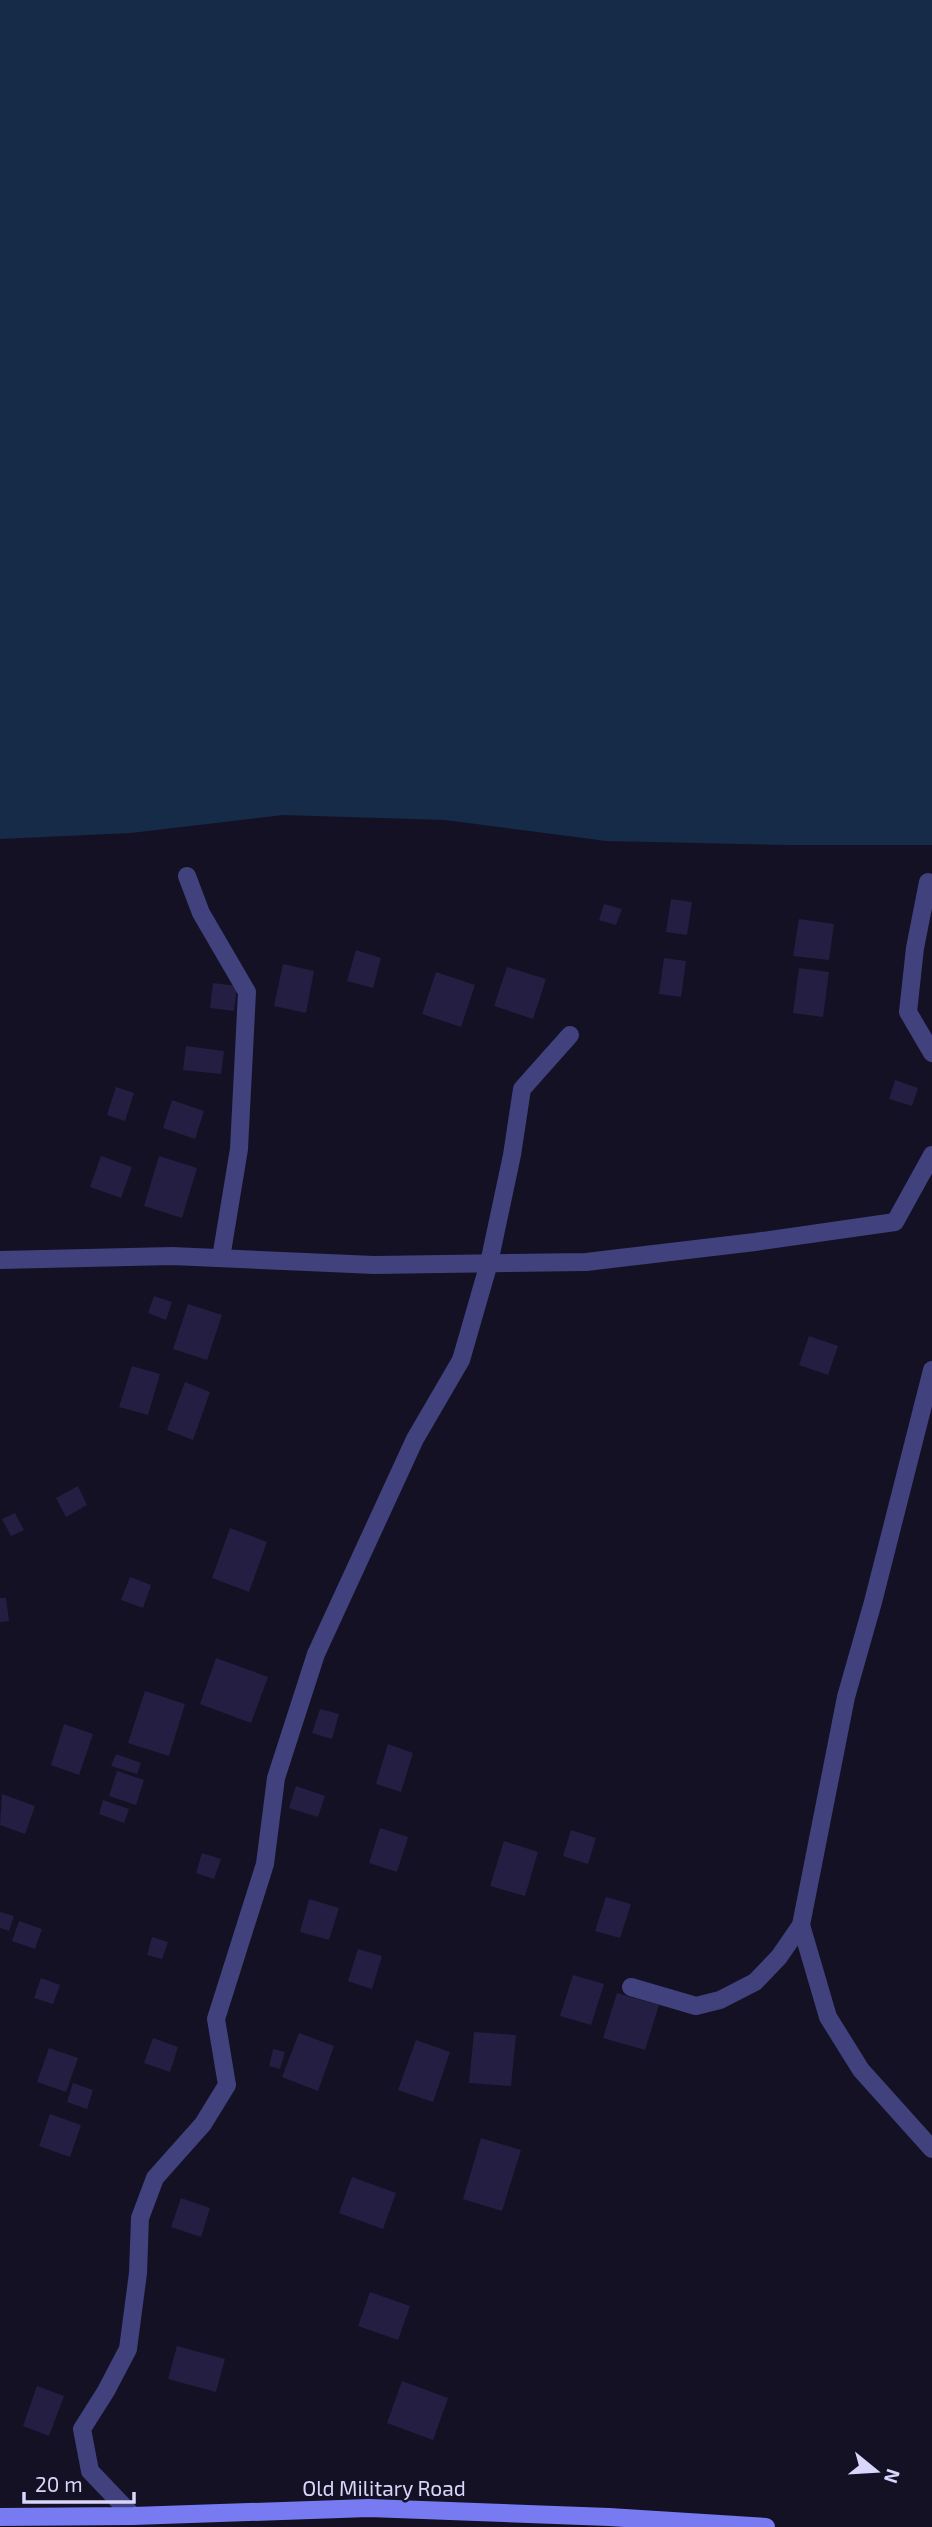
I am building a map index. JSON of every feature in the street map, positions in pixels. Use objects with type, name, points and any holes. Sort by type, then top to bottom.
[{"type":"main road","name":"Old Military Road","points":[[0,2516],[133,2516],[369,2508],[609,2517],[766,2527]]},
{"type":"street","points":[[187,876],[201,913],[247,992],[239,1149],[220,1258]]},
{"type":"street","points":[[928,883],[915,948],[908,1012],[932,1053]]},
{"type":"street","points":[[133,2516],[90,2471],[82,2430],[128,2349],[138,2273],[140,2218],[155,2178],[203,2123],[227,2085],[216,2019],[265,1864],[276,1778],[316,1654],[415,1439],[461,1360],[489,1263],[512,1155],[522,1089],[570,1035]]},
{"type":"street","points":[[0,1260],[172,1256],[374,1265],[586,1262],[895,1222],[932,1155]]},
{"type":"street","points":[[631,1987],[696,2006],[720,2000],[755,1982],[779,1957],[801,1925],[846,1697],[932,1370]]},
{"type":"street","points":[[801,1925],[828,2017],[861,2070],[932,2149]]},
{"type":"water","points":[[0,0],[932,0],[932,845],[606,841],[445,820],[283,815],[131,833],[0,839]]},
{"type":"building","points":[[671,899],[692,902],[687,935],[666,932]]},
{"type":"building","points":[[604,904],[622,909],[616,925],[599,920]]},
{"type":"building","points":[[799,919],[834,924],[829,960],[793,956]]},
{"type":"building","points":[[356,950],[381,958],[373,988],[347,981]]},
{"type":"building","points":[[664,958],[686,961],[681,997],[659,994]]},
{"type":"building","points":[[283,964],[314,971],[306,1013],[274,1006]]},
{"type":"building","points":[[507,967],[546,979],[533,1019],[494,1006]]},
{"type":"building","points":[[799,968],[829,972],[823,1017],[793,1013]]},
{"type":"building","points":[[436,972],[475,985],[461,1027],[422,1014]]},
{"type":"building","points":[[213,983],[237,986],[234,1011],[210,1008]]},
{"type":"building","points":[[186,1046],[224,1051],[221,1074],[183,1070]]},
{"type":"building","points":[[895,1080],[918,1088],[912,1106],[889,1099]]},
{"type":"building","points":[[116,1087],[134,1093],[125,1121],[107,1115]]},
{"type":"building","points":[[172,1100],[204,1111],[195,1139],[163,1128]]},
{"type":"building","points":[[101,1156],[132,1167],[121,1198],[90,1187]]},
{"type":"building","points":[[159,1156],[197,1168],[182,1218],[144,1206]]},
{"type":"building","points":[[154,1296],[172,1302],[166,1320],[148,1313]]},
{"type":"building","points":[[188,1304],[222,1315],[207,1360],[173,1349]]},
{"type":"building","points":[[809,1336],[838,1346],[828,1375],[799,1365]]},
{"type":"building","points":[[132,1366],[160,1374],[148,1415],[119,1407]]},
{"type":"building","points":[[185,1382],[210,1392],[193,1440],[167,1430]]},
{"type":"building","points":[[78,1486],[87,1505],[66,1517],[56,1498]]},
{"type":"building","points":[[15,1513],[24,1530],[11,1536],[2,1519]]},
{"type":"building","points":[[230,1528],[267,1542],[249,1592],[212,1578]]},
{"type":"building","points":[[130,1577],[151,1585],[143,1608],[121,1600]]},
{"type":"building","points":[[0,1598],[6,1598],[9,1621],[0,1622]]},
{"type":"building","points":[[216,1658],[268,1677],[251,1723],[200,1704]]},
{"type":"building","points":[[145,1691],[185,1704],[169,1756],[128,1743]]},
{"type":"building","points":[[320,1709],[339,1714],[332,1739],[312,1733]]},
{"type":"building","points":[[64,1724],[93,1734],[79,1775],[51,1765]]},
{"type":"building","points":[[388,1744],[413,1753],[401,1792],[376,1784]]},
{"type":"building","points":[[116,1754],[141,1763],[137,1774],[111,1766]]},
{"type":"building","points":[[117,1771],[144,1780],[136,1805],[109,1796]]},
{"type":"building","points":[[296,1786],[325,1796],[318,1817],[289,1808]]},
{"type":"building","points":[[2,1794],[35,1806],[25,1834],[0,1825]]},
{"type":"building","points":[[103,1800],[129,1809],[124,1823],[99,1814]]},
{"type":"building","points":[[380,1828],[408,1837],[397,1872],[369,1863]]},
{"type":"building","points":[[571,1830],[596,1838],[588,1864],[563,1856]]},
{"type":"building","points":[[504,1841],[538,1852],[525,1896],[490,1886]]},
{"type":"building","points":[[202,1853],[221,1859],[214,1879],[196,1873]]},
{"type":"building","points":[[606,1897],[631,1904],[620,1938],[595,1931]]},
{"type":"building","points":[[309,1899],[339,1908],[329,1940],[300,1932]]},
{"type":"building","points":[[0,1912],[14,1916],[9,1931],[0,1928]]},
{"type":"building","points":[[19,1921],[42,1929],[35,1949],[12,1941]]},
{"type":"building","points":[[152,1937],[168,1942],[162,1959],[147,1955]]},
{"type":"building","points":[[358,1949],[382,1956],[372,1989],[348,1981]]},
{"type":"building","points":[[573,1975],[604,1984],[591,2025],[560,2016]]},
{"type":"building","points":[[41,1978],[60,1985],[53,2004],[34,1998]]},
{"type":"building","points":[[617,1993],[659,2005],[645,2050],[603,2038]]},
{"type":"building","points":[[474,2032],[516,2035],[511,2086],[469,2083]]},
{"type":"building","points":[[299,2033],[334,2046],[318,2091],[282,2077]]},
{"type":"building","points":[[153,2038],[178,2047],[170,2072],[144,2063]]},
{"type":"building","points":[[416,2040],[450,2052],[433,2102],[398,2090]]},
{"type":"building","points":[[49,2048],[78,2058],[66,2092],[37,2082]]},
{"type":"building","points":[[273,2049],[285,2052],[280,2069],[269,2066]]},
{"type":"building","points":[[73,2083],[93,2090],[87,2109],[67,2102]]},
{"type":"building","points":[[50,2114],[81,2125],[70,2157],[39,2146]]},
{"type":"building","points":[[481,2138],[521,2150],[502,2211],[463,2199]]},
{"type":"building","points":[[352,2177],[396,2193],[383,2229],[339,2213]]},
{"type":"building","points":[[181,2198],[210,2208],[201,2237],[171,2227]]},
{"type":"building","points":[[370,2292],[410,2306],[398,2340],[358,2326]]},
{"type":"building","points":[[177,2346],[225,2359],[216,2392],[168,2379]]},
{"type":"building","points":[[402,2381],[448,2398],[433,2440],[387,2423]]},
{"type":"building","points":[[37,2386],[64,2396],[49,2436],[23,2426]]}]
